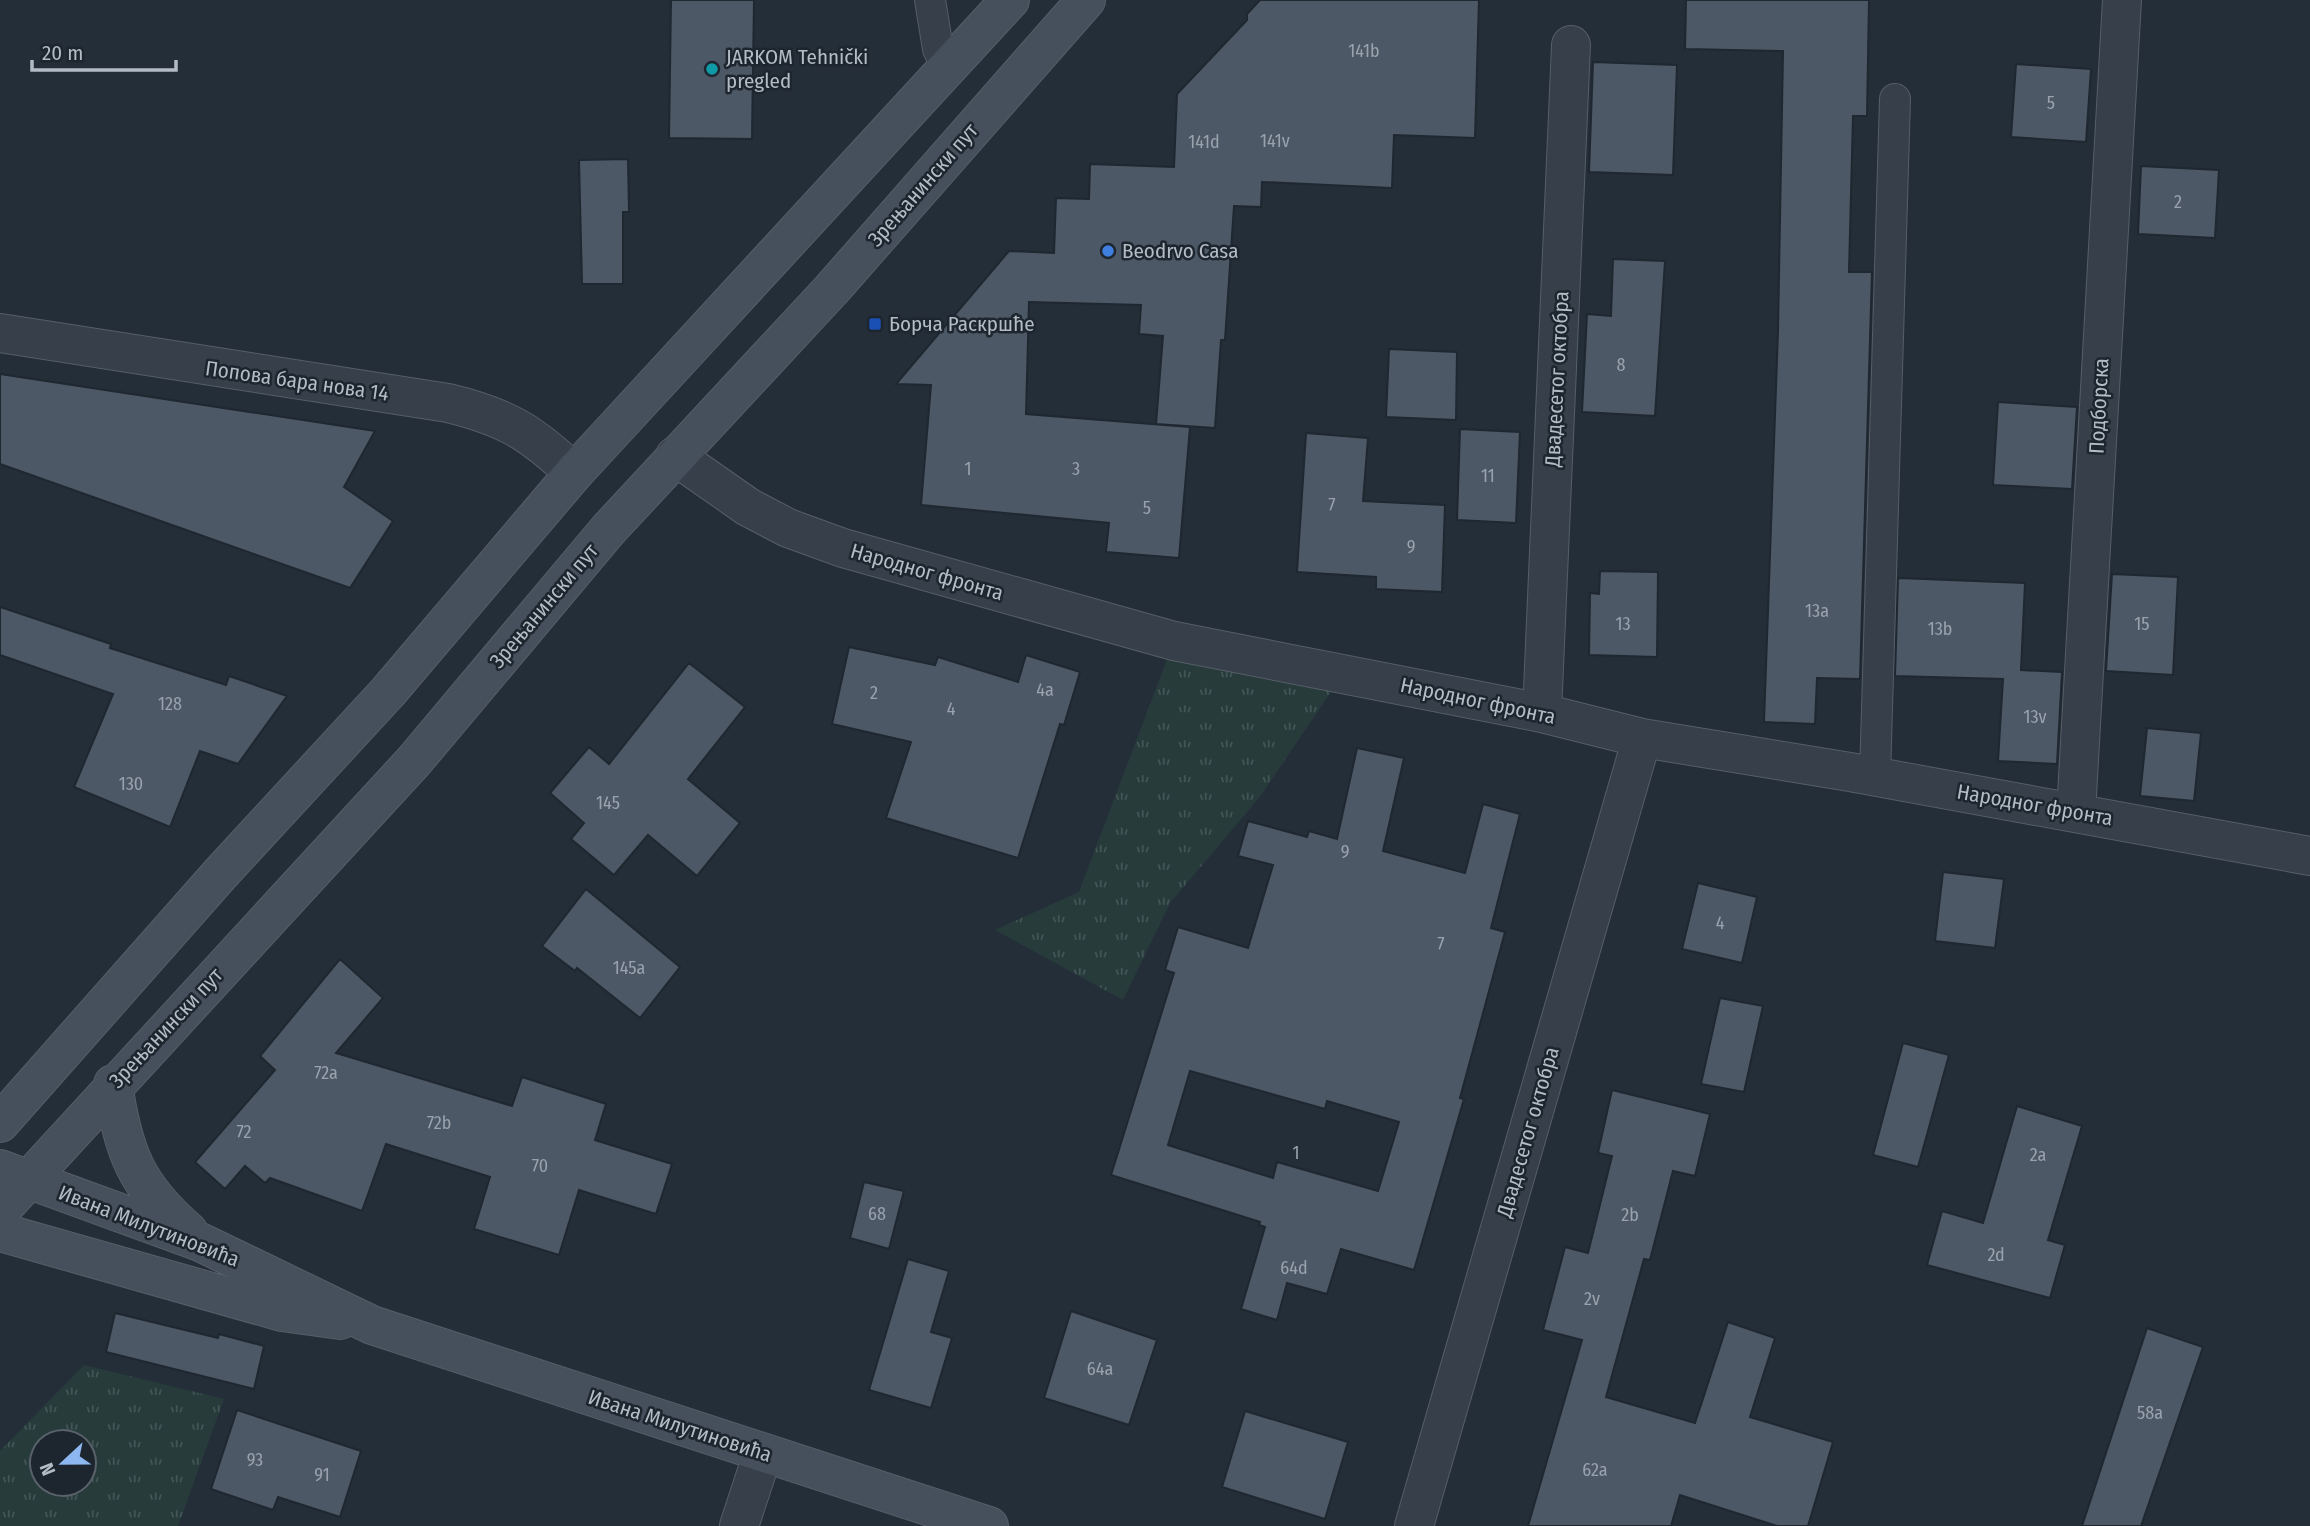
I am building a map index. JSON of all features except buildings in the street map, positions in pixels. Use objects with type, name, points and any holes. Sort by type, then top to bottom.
[{"type":"main road","points":[[0,1123],[221,873],[388,692],[574,473],[1010,0]]},
{"type":"main road","name":"Зрењанински пут","points":[[0,1211],[15,1174],[113,1084],[414,761],[608,530],[832,289],[1086,0]]},
{"type":"main road","points":[[113,1084],[131,1161],[143,1186],[166,1212],[200,1242]]},
{"type":"main road","name":"Ивана Милутиновића","points":[[15,1174],[200,1242],[372,1325],[989,1526]]},
{"type":"main road","name":"Ивана Милутиновића","points":[[0,1232],[282,1312],[372,1325]]},
{"type":"street","name":"Подборска","points":[[2076,813],[2122,0]]},
{"type":"street","name":"Двадесетог октобра","points":[[1542,713],[1572,45]]},
{"type":"street","name":"Попова бара нова 14","points":[[0,333],[493,414],[527,432],[574,473]]},
{"type":"street","name":"Народног фронта","points":[[675,456],[748,507],[788,528],[842,548],[1174,641],[1542,713],[1643,738],[2310,856]]},
{"type":"street","name":"Двадесетог октобра","points":[[1414,1526],[1643,738]]},
{"type":"street","points":[[739,1526],[762,1453]]},
{"type":"lane","points":[[930,0],[938,49],[948,69]]},
{"type":"lane","points":[[1875,777],[1895,99]]},
{"type":"green space","points":[[1174,641],[1343,674],[1259,798],[1170,903],[1123,1000],[995,930],[1079,892]]},
{"type":"green space","points":[[84,1365],[224,1399],[178,1526],[0,1526],[0,1451]]},
{"type":"place","name":"JARKOM Tehnički pregled","points":[[712,69]]},
{"type":"place","name":"Beodrvo Casa","points":[[1108,251]]},
{"type":"place","name":"Борча Раскршће","points":[[875,324]]}]
